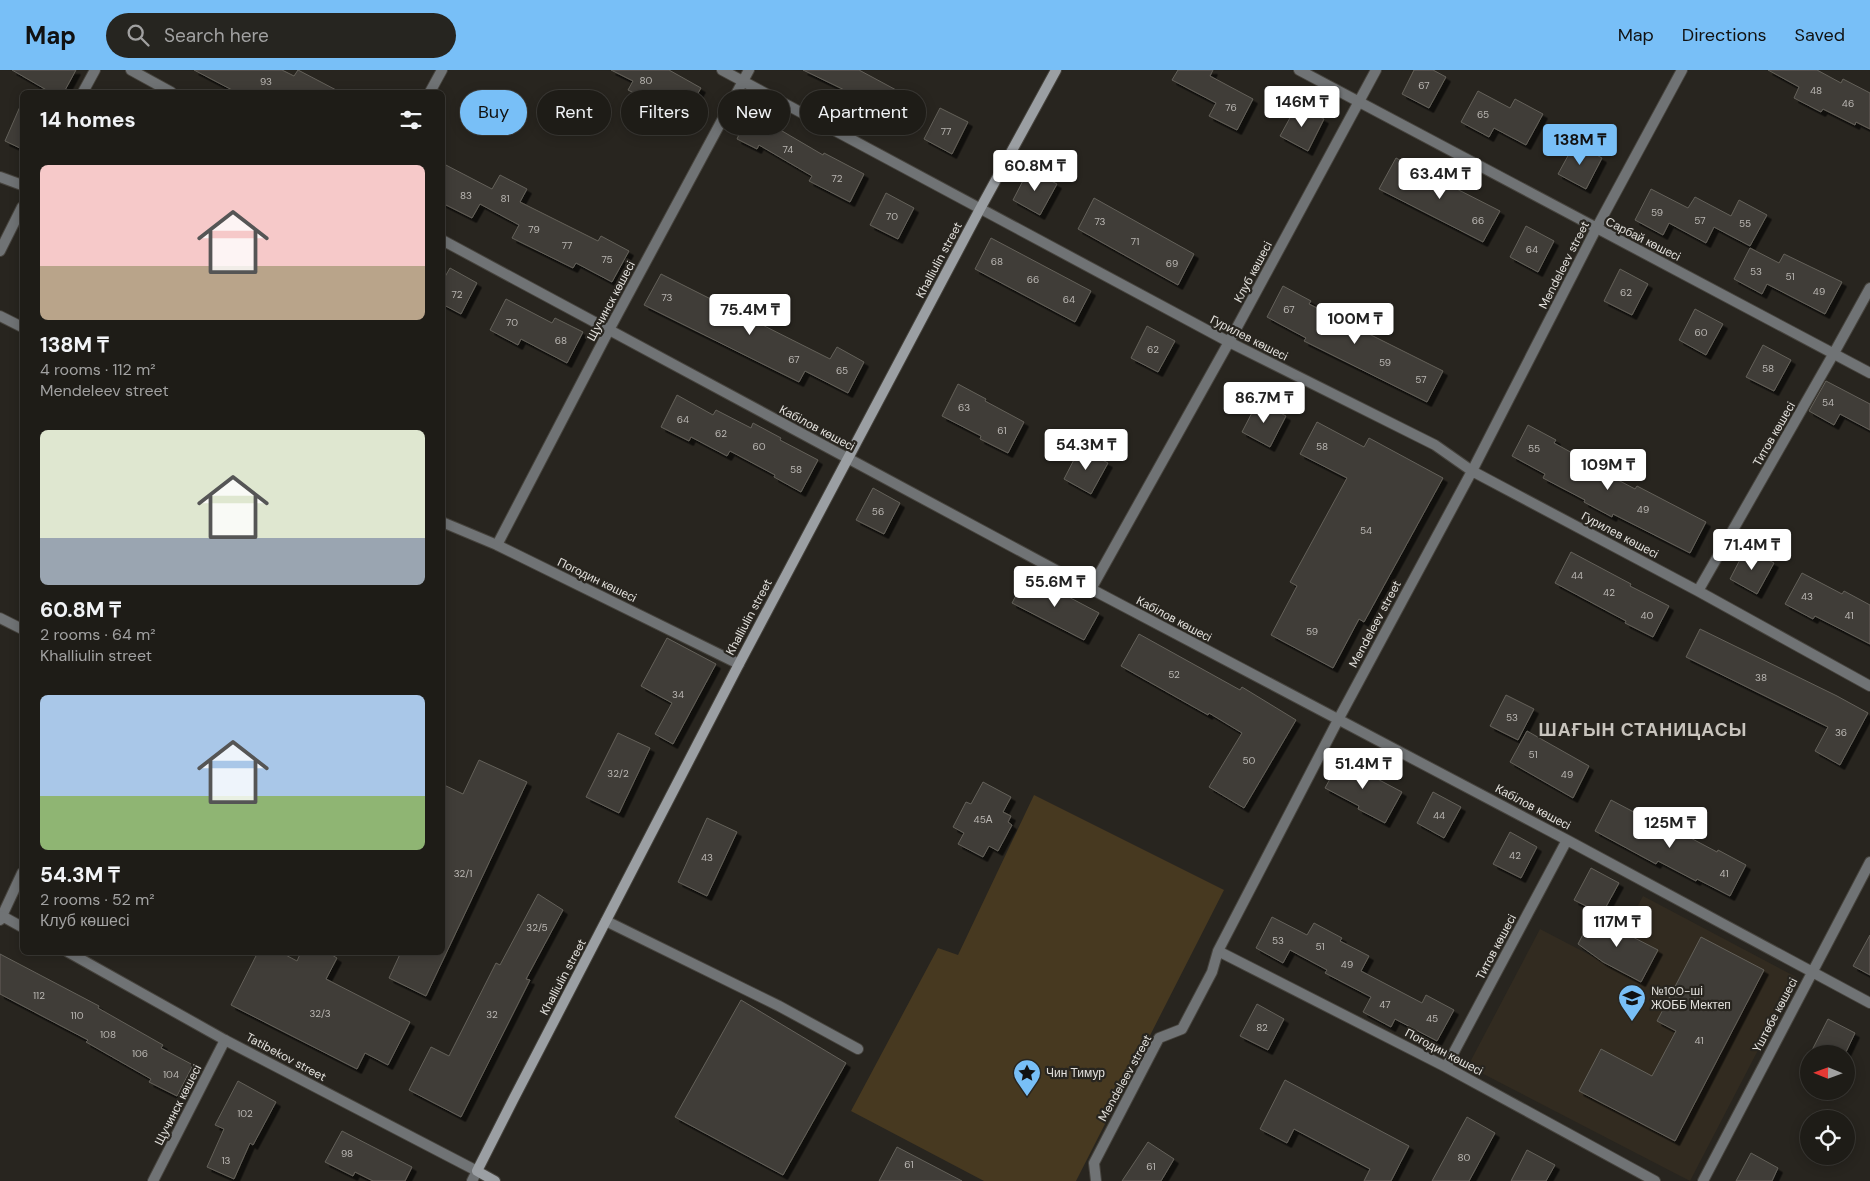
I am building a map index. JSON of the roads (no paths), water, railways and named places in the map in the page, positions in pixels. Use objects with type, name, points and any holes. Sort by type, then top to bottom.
[{"type":"main road","name":"Khalliulin street","points":[[477,1171],[739,664],[980,209],[1056,70]]},
{"type":"main road","name":"Tatibekov street","points":[[477,1171],[495,1181]]},
{"type":"street","points":[[84,90],[95,70]]},
{"type":"street","points":[[131,70],[167,90]]},
{"type":"street","points":[[431,90],[442,70]]},
{"type":"street","name":"Гурилев көшесі","points":[[722,70],[1229,342],[1435,444],[1472,471],[1698,591],[1870,686]]},
{"type":"street","name":"Щучинск көшесі","points":[[497,545],[609,330],[749,70]]},
{"type":"street","name":"Сарбай көшесі","points":[[1299,70],[1870,373]]},
{"type":"street","name":"Клуб көшесі","points":[[1091,589],[1229,342],[1376,70]]},
{"type":"street","name":"Mendeleev street","points":[[1096,1181],[1094,1163],[1159,1038],[1182,1030],[1212,972],[1218,951],[1338,720],[1472,471],[1596,229],[1682,70]]},
{"type":"street","points":[[0,177],[20,184]]},
{"type":"street","points":[[0,252],[20,210]]},
{"type":"street","name":"Кабілов көшесі","points":[[445,242],[1091,589],[1567,840],[1870,1003]]},
{"type":"street","name":"Титов көшесі","points":[[1698,591],[1870,288]]},
{"type":"street","points":[[0,316],[20,326]]},
{"type":"street","name":"Погодин көшесі","points":[[445,523],[497,545],[739,664]]},
{"type":"street","points":[[0,618],[20,628]]},
{"type":"street","name":"Титов көшесі","points":[[1446,1067],[1567,840]]},
{"type":"street","name":"Үштөбе көшесі","points":[[1703,1181],[1870,862]]},
{"type":"street","points":[[20,877],[1,917],[20,926]]},
{"type":"street","points":[[606,921],[779,1006],[858,1049]]},
{"type":"street","name":"Погодин көшесі","points":[[1218,951],[1446,1067],[1655,1181]]},
{"type":"street","name":"Tatibekov street","points":[[73,955],[226,1040],[477,1171]]},
{"type":"street","name":"Щучинск көшесі","points":[[153,1181],[226,1040]]},
{"type":"street","name":"Khalliulin street","points":[[472,1181],[477,1171]]},
{"type":"place","name":"№100-ші ЖОББ Мектеп","points":[[1632,1022]]},
{"type":"place","name":"Чин Тимур","points":[[1027,1097]]},
{"type":"district","name":"ШАҒЫН СТАНИЦАСЫ","points":[[1643,730]]}]
